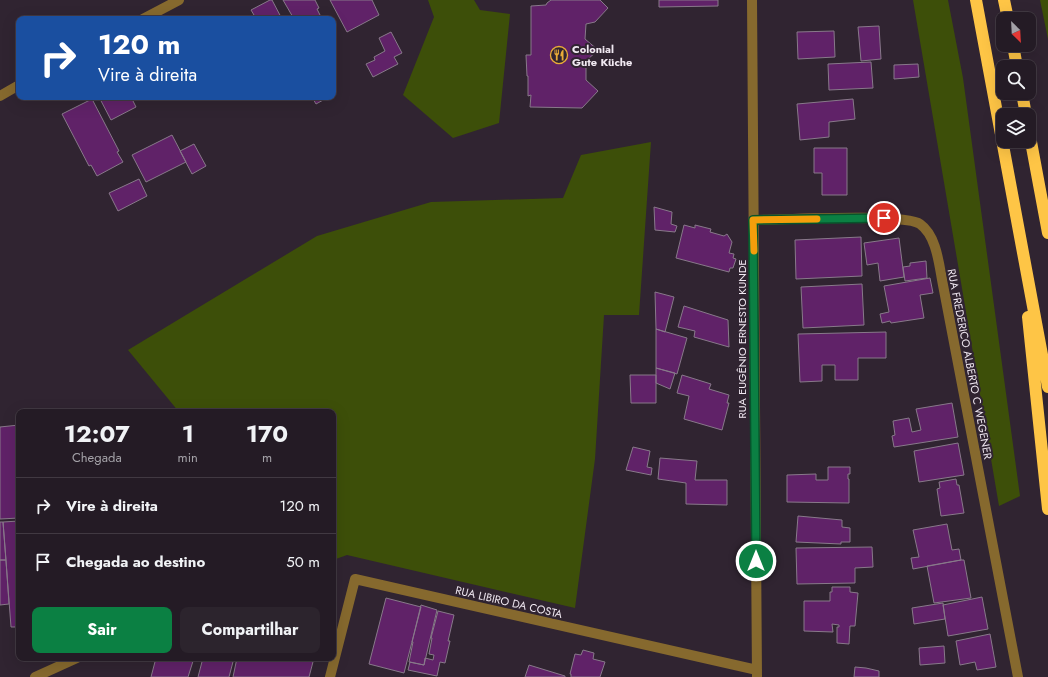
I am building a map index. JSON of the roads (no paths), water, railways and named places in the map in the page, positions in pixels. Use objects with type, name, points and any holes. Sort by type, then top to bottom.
[{"type":"highway","points":[[976,0],[1048,387]]},
{"type":"highway","points":[[1004,0],[1007,12]]},
{"type":"highway","points":[[1032,148],[1048,233]]},
{"type":"highway","points":[[1034,148],[1048,204]]},
{"type":"highway","points":[[1018,226],[1048,509]]},
{"type":"street","points":[[149,16],[179,0]]},
{"type":"street","name":"RUA EUGÊNIO ERNESTO KUNDE","points":[[752,0],[757,673]]},
{"type":"street","points":[[0,96],[16,88]]},
{"type":"street","name":"RUA FREDERICO ALBERTO C WEGENER","points":[[753,220],[872,218],[906,219],[919,223],[929,233],[935,248],[943,285],[1018,677]]},
{"type":"street","name":"RUA LIBIRO DA COSTA","points":[[336,653],[355,579],[757,673]]},
{"type":"street","points":[[35,677],[70,661]]},
{"type":"street","name":"RUA LIBIRO DA COSTA","points":[[330,677],[334,661]]},
{"type":"place","name":"Colonial Gute Küche","points":[[559,55]]}]
